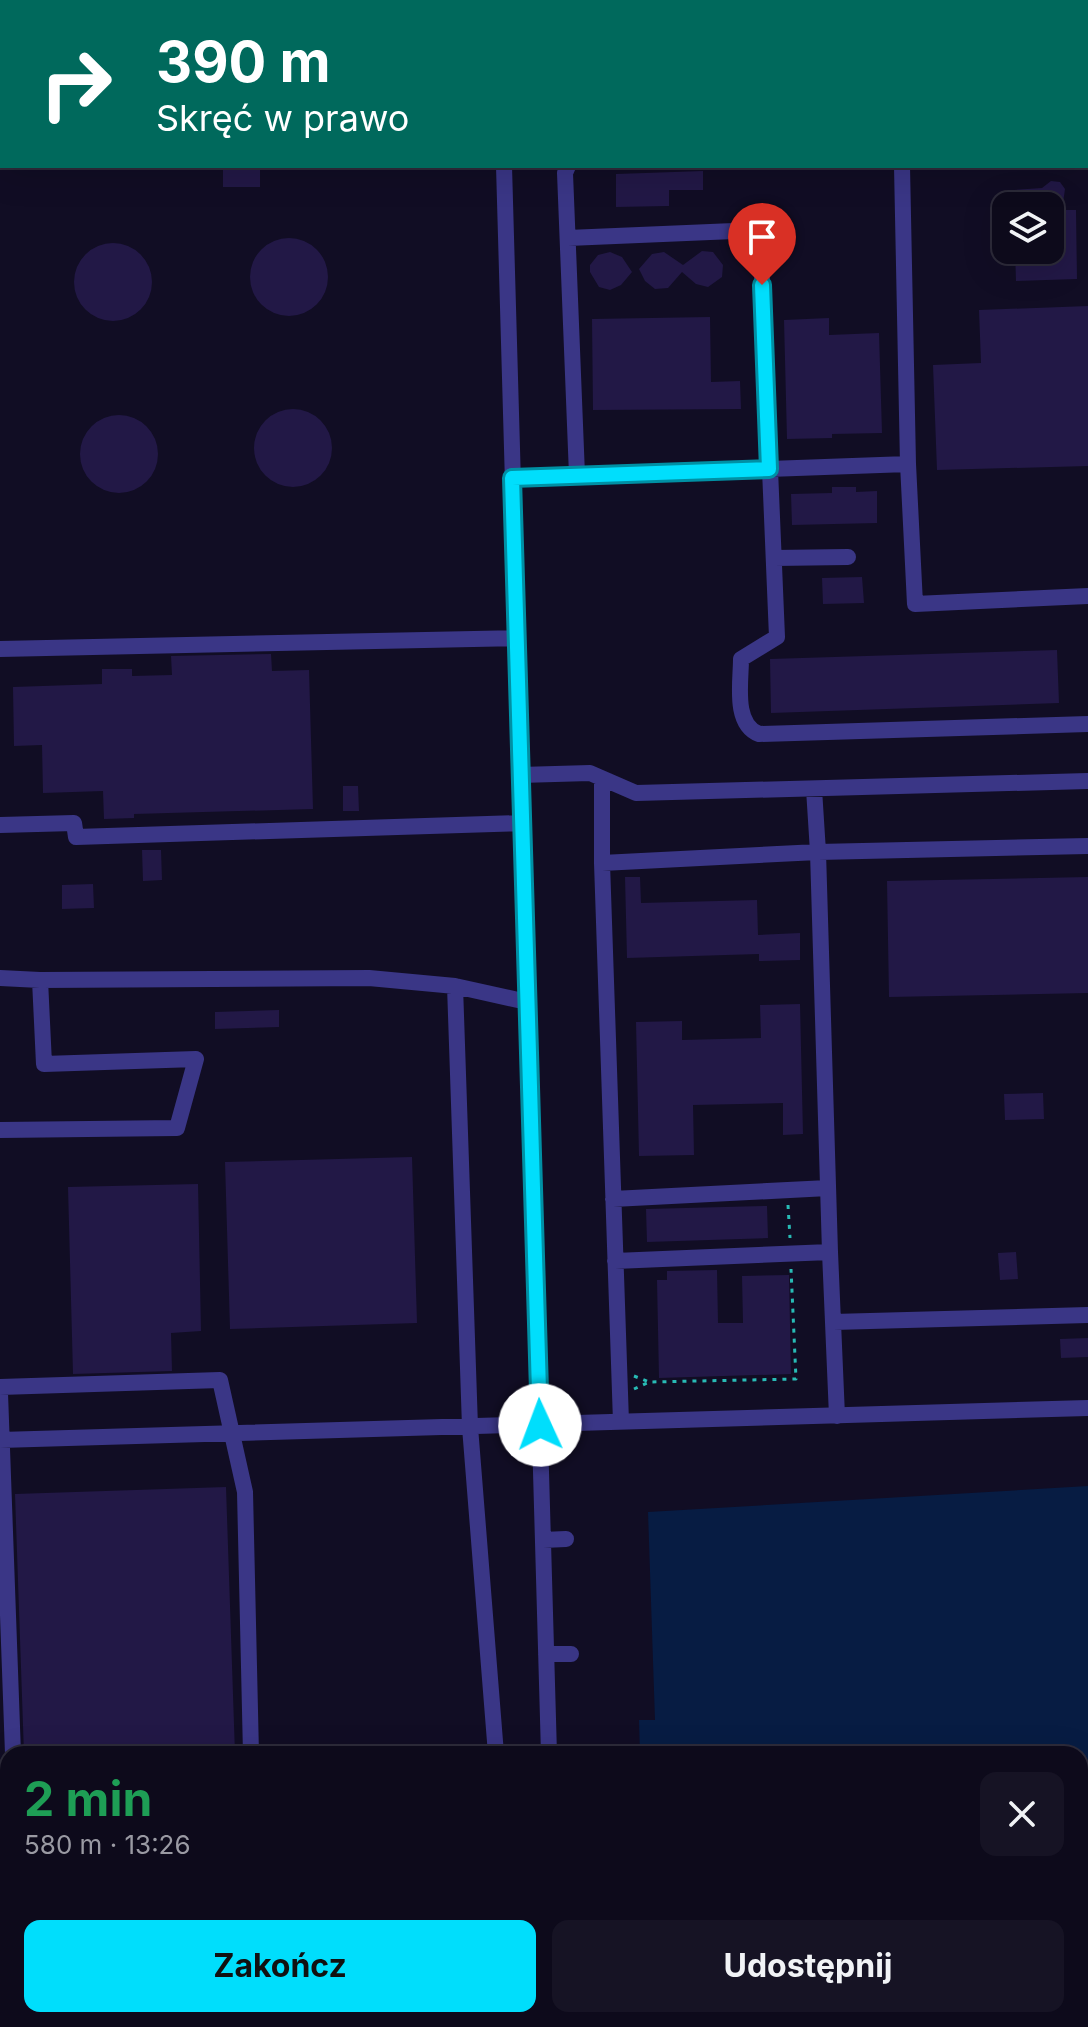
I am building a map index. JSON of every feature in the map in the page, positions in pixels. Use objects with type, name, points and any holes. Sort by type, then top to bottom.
[{"type":"lane","points":[[504,168],[549,1746]]},
{"type":"lane","points":[[567,168],[577,475]]},
{"type":"lane","points":[[902,168],[908,464],[915,604],[1088,596]]},
{"type":"lane","points":[[568,238],[734,231],[750,237],[761,254],[777,637],[741,659],[742,714],[752,732],[1088,724]]},
{"type":"lane","points":[[512,478],[908,464]]},
{"type":"lane","points":[[774,558],[848,557]]},
{"type":"lane","points":[[0,649],[517,638]]},
{"type":"lane","points":[[520,775],[590,773],[636,793],[1088,781]]},
{"type":"lane","points":[[602,779],[602,863],[621,1422]]},
{"type":"lane","points":[[814,789],[837,1416]]},
{"type":"lane","points":[[0,825],[74,823],[76,837],[522,823]]},
{"type":"lane","points":[[602,863],[818,852],[1088,846]]},
{"type":"lane","points":[[0,978],[369,978],[455,986],[527,1002]]},
{"type":"lane","points":[[0,1130],[177,1128],[196,1059],[44,1064],[40,980]]},
{"type":"lane","points":[[455,986],[470,1427],[495,1746]]},
{"type":"lane","points":[[613,1199],[828,1188]]},
{"type":"lane","points":[[615,1261],[830,1252]]},
{"type":"lane","points":[[833,1322],[1088,1315]]},
{"type":"lane","points":[[13,1746],[0,1390],[220,1380],[245,1492],[251,1746]]},
{"type":"lane","points":[[1,1440],[1088,1408]]},
{"type":"lane","points":[[543,1540],[566,1539]]},
{"type":"lane","points":[[546,1654],[571,1654]]},
{"type":"path","points":[[620,1395],[649,1382],[796,1379],[787,1190]]},
{"type":"path","points":[[541,1456],[554,1453],[564,1446],[572,1436],[574,1424]]},
{"type":"water","points":[[1088,1486],[1088,1746],[640,1746],[639,1720],[655,1720],[648,1512]]},
{"type":"building","points":[[260,169],[260,187],[223,187],[223,170]]},
{"type":"building","points":[[703,171],[703,190],[669,190],[669,206],[616,207],[616,174]]},
{"type":"building","points":[[1051,181],[1060,182],[1065,189],[1064,196],[1064,192],[1013,192],[1013,190],[1042,188]]},
{"type":"building","points":[[1064,210],[1076,210],[1077,279],[1016,281],[1015,264],[1064,264]]},
{"type":"building","points":[[289,238],[304,241],[317,249],[325,262],[328,277],[325,292],[317,305],[304,313],[289,316],[274,313],[261,305],[253,292],[250,277],[253,262],[261,249],[274,241]]},
{"type":"building","points":[[113,243],[128,246],[141,254],[149,267],[152,282],[149,297],[141,310],[128,318],[113,321],[98,318],[85,310],[77,297],[74,282],[77,267],[85,254],[98,246]]},
{"type":"building","points":[[702,251],[713,252],[723,265],[722,277],[708,287],[696,284],[682,272],[668,288],[655,289],[645,281],[639,269],[652,254],[664,252],[683,265]]},
{"type":"building","points":[[610,252],[622,257],[632,272],[621,285],[610,290],[599,287],[590,272],[590,265],[598,255]]},
{"type":"building","points":[[1088,306],[1088,466],[937,470],[933,365],[981,363],[979,310]]},
{"type":"building","points":[[710,317],[711,382],[740,381],[741,409],[593,410],[592,319]]},
{"type":"building","points":[[829,318],[829,335],[879,333],[882,433],[787,439],[784,320]]},
{"type":"building","points":[[293,409],[308,412],[321,420],[329,433],[332,448],[329,463],[321,476],[308,484],[293,487],[278,484],[265,476],[257,463],[254,448],[257,433],[265,420],[278,412]]},
{"type":"building","points":[[119,415],[134,418],[147,426],[155,439],[158,454],[155,469],[147,482],[134,490],[119,493],[104,490],[91,482],[83,469],[80,454],[83,439],[91,426],[104,418]]},
{"type":"building","points":[[832,487],[856,487],[856,492],[877,491],[877,523],[792,525],[791,494],[832,493]]},
{"type":"building","points":[[862,577],[864,603],[823,604],[822,578]]},
{"type":"building","points":[[1057,650],[1059,703],[771,713],[770,659]]},
{"type":"building","points":[[271,654],[272,671],[309,670],[313,809],[134,814],[134,818],[104,819],[103,791],[43,793],[42,745],[14,746],[13,687],[102,684],[102,669],[132,669],[132,676],[172,675],[171,656]]},
{"type":"building","points":[[343,786],[358,786],[359,811],[343,811]]},
{"type":"building","points":[[142,850],[161,850],[162,880],[143,881]]},
{"type":"building","points":[[625,877],[640,877],[641,903],[757,900],[758,935],[800,933],[800,960],[759,961],[759,954],[627,958]]},
{"type":"building","points":[[1088,877],[1088,993],[889,997],[887,881]]},
{"type":"building","points":[[93,884],[94,908],[62,909],[62,885]]},
{"type":"building","points":[[800,1004],[803,1134],[783,1135],[783,1103],[693,1105],[694,1155],[639,1156],[636,1022],[682,1021],[682,1040],[761,1038],[760,1005]]},
{"type":"building","points":[[279,1010],[279,1027],[215,1029],[215,1012]]},
{"type":"building","points":[[1043,1093],[1044,1119],[1005,1120],[1004,1094]]},
{"type":"building","points":[[412,1157],[417,1323],[230,1329],[225,1162]]},
{"type":"building","points":[[198,1184],[201,1331],[171,1333],[172,1371],[73,1374],[68,1187]]},
{"type":"building","points":[[767,1206],[768,1238],[647,1242],[646,1209]]},
{"type":"building","points":[[1016,1252],[1018,1279],[1000,1280],[998,1253]]},
{"type":"building","points":[[717,1270],[718,1323],[743,1323],[742,1276],[789,1275],[791,1374],[659,1378],[657,1280],[667,1280],[667,1271]]},
{"type":"building","points":[[1088,1338],[1088,1357],[1061,1358],[1060,1339]]},
{"type":"building","points":[[226,1487],[235,1746],[24,1746],[15,1494]]},
{"type":"route","points":[[540,1425],[512,478],[769,469],[762,285]]}]
